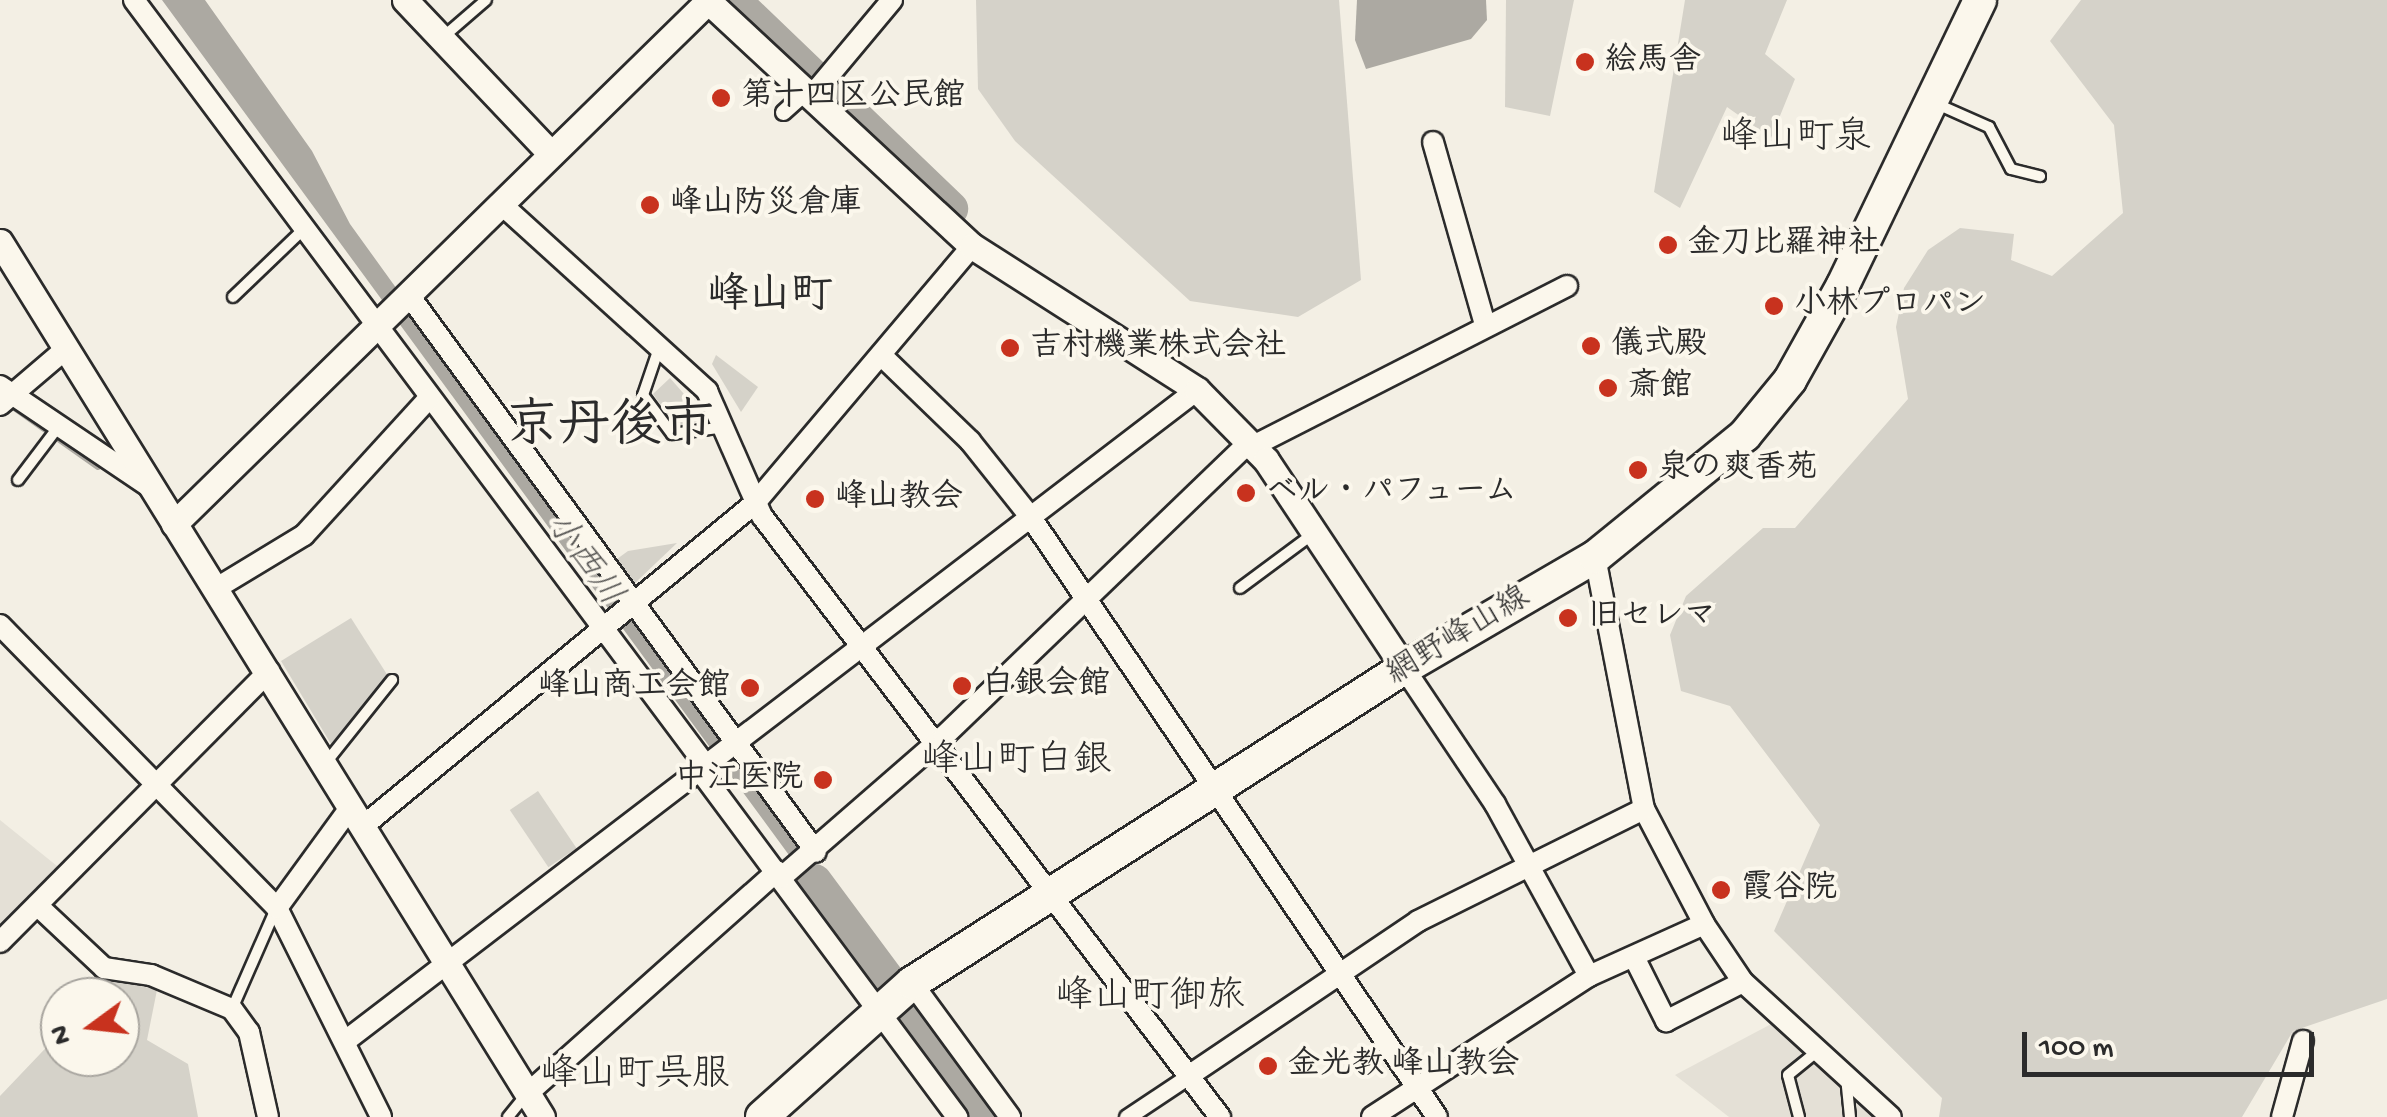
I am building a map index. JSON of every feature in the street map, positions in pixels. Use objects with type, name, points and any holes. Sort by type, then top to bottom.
[{"type":"main road","name":"網野峰山線","points":[[762,1117],[896,996],[1399,671],[1595,558],[1676,498],[1790,380],[1980,0]]},
{"type":"street","points":[[134,0],[379,323],[430,398],[608,629],[784,873],[1010,1117]]},
{"type":"street","points":[[406,0],[438,42],[550,154]]},
{"type":"street","points":[[174,524],[707,0],[972,246],[1197,390],[1247,446],[1314,533],[1399,671],[1528,864],[1589,976]]},
{"type":"street","points":[[783,112],[807,95],[892,0]]},
{"type":"street","points":[[1433,142],[1485,325]]},
{"type":"street","points":[[500,202],[707,391],[727,427],[755,503],[1055,890],[1187,1077],[1220,1117]]},
{"type":"street","points":[[0,242],[542,1117]]},
{"type":"street","points":[[276,908],[356,817],[636,608],[755,503],[972,246]]},
{"type":"street","points":[[527,1094],[784,873],[814,854],[1247,446],[1567,286]]},
{"type":"street","points":[[407,295],[814,854]]},
{"type":"street","points":[[67,348],[3,395],[152,489]]},
{"type":"street","points":[[883,356],[970,440],[1032,519],[1438,1117]]},
{"type":"street","points":[[348,1038],[448,966],[1197,390]]},
{"type":"street","points":[[215,590],[310,534],[430,398]]},
{"type":"street","points":[[1595,558],[1644,809],[1704,924],[1743,982],[1892,1117]]},
{"type":"street","points":[[0,625],[160,784],[276,908],[348,1038],[382,1117]]},
{"type":"street","points":[[0,942],[269,671]]},
{"type":"street","points":[[1128,1117],[1340,972],[1528,864],[1644,809]]},
{"type":"street","points":[[38,906],[104,968],[152,974],[232,1009],[249,1032],[268,1117]]},
{"type":"street","points":[[1372,1117],[1589,976],[1704,924]]},
{"type":"street","points":[[1634,957],[1666,1021],[1743,982]]},
{"type":"street","points":[[896,996],[957,1117]]},
{"type":"street","points":[[2282,1117],[2303,1042]]},
{"type":"lane","points":[[438,42],[486,0]]},
{"type":"lane","points":[[1927,101],[1989,127],[2011,169],[2040,176]]},
{"type":"lane","points":[[233,297],[304,229]]},
{"type":"lane","points":[[660,347],[643,395],[672,434],[727,427]]},
{"type":"lane","points":[[18,480],[56,430]]},
{"type":"lane","points":[[1240,588],[1314,533]]},
{"type":"lane","points":[[324,766],[392,680]]},
{"type":"lane","points":[[232,1009],[276,908]]},
{"type":"lane","points":[[1799,1117],[1788,1075],[1819,1051]]},
{"type":"lane","points":[[1846,1076],[1850,1117]]},
{"type":"lane","points":[[508,1117],[527,1094]]},
{"type":"shaded area","points":[[976,0],[1339,0],[1361,280],[1298,317],[1190,301],[1015,141],[978,89]]},
{"type":"shaded area","points":[[1506,0],[1574,0],[1550,116],[1505,107]]},
{"type":"shaded area","points":[[1685,0],[1787,0],[1765,54],[1795,79],[1771,138],[1727,107],[1680,208],[1654,192]]},
{"type":"shaded area","points":[[2081,0],[2387,0],[2387,999],[2293,1031],[2242,1117],[1939,1117],[1942,1098],[1774,931],[1820,825],[1730,706],[1681,691],[1670,635],[1686,596],[1763,528],[1795,528],[1908,399],[1896,327],[1904,288],[1928,250],[1960,228],[2014,234],[2011,260],[2052,276],[2123,213],[2114,125],[2050,41]]},
{"type":"shaded area","points":[[716,355],[758,387],[741,412],[712,364]]},
{"type":"shaded area","points":[[670,378],[702,420],[677,428],[653,394]]},
{"type":"shaded area","points":[[677,543],[635,583],[617,559],[628,551]]},
{"type":"shaded area","points":[[351,618],[388,676],[331,744],[281,661]]},
{"type":"shaded area","points":[[538,791],[577,848],[548,867],[510,810]]},
{"type":"shaded area","points":[[0,820],[62,870],[0,930]]},
{"type":"shaded area","points":[[140,986],[157,990],[147,1040],[188,1064],[198,1117],[0,1117],[0,1096],[40,1054],[40,1077],[140,1077]]},
{"type":"shaded area","points":[[1775,1022],[1881,1117],[1729,1117],[1675,1075]]},
{"type":"water","points":[[162,0],[205,0],[312,151],[350,224],[847,913],[838,922]]},
{"type":"water","points":[[1357,0],[1486,0],[1487,20],[1471,39],[1366,69],[1355,40]]},
{"type":"waterway","points":[[733,0],[950,208]]},
{"type":"waterway","points":[[13,407],[98,467]]},
{"type":"waterway","name":"小西川","points":[[814,881],[989,1117]]},
{"type":"place","name":"絵馬舎","points":[[1585,62]]},
{"type":"place","name":"第十四区公民館","points":[[721,98]]},
{"type":"place","name":"峰山防災倉庫","points":[[650,205]]},
{"type":"place","name":"金刀比羅神社","points":[[1668,245]]},
{"type":"place","name":"小林プロパン","points":[[1774,306]]},
{"type":"place","name":"儀式殿","points":[[1591,346]]},
{"type":"place","name":"吉村機業株式会社","points":[[1010,348]]},
{"type":"place","name":"斎館","points":[[1608,388]]},
{"type":"place","name":"泉の爽香苑","points":[[1638,470]]},
{"type":"place","name":"ベル・パフューム","points":[[1246,493]]},
{"type":"place","name":"峰山教会","points":[[815,499]]},
{"type":"place","name":"旧セレマ","points":[[1568,618]]},
{"type":"place","name":"白銀会館","points":[[962,686]]},
{"type":"place","name":"峰山商工会館","points":[[750,688]]},
{"type":"place","name":"中江医院","points":[[823,780]]},
{"type":"place","name":"霞谷院","points":[[1721,890]]},
{"type":"place","name":"金光教 峰山教会","points":[[1268,1066]]},
{"type":"district","name":"峰山町泉","points":[[1796,141]]},
{"type":"district","name":"峰山町","points":[[770,299]]},
{"type":"district","name":"京丹後市","points":[[610,430]]},
{"type":"district","name":"峰山町白銀","points":[[1016,764]]},
{"type":"district","name":"峰山町御旅","points":[[1150,1000]]},
{"type":"district","name":"峰山町呉服","points":[[635,1078]]}]
